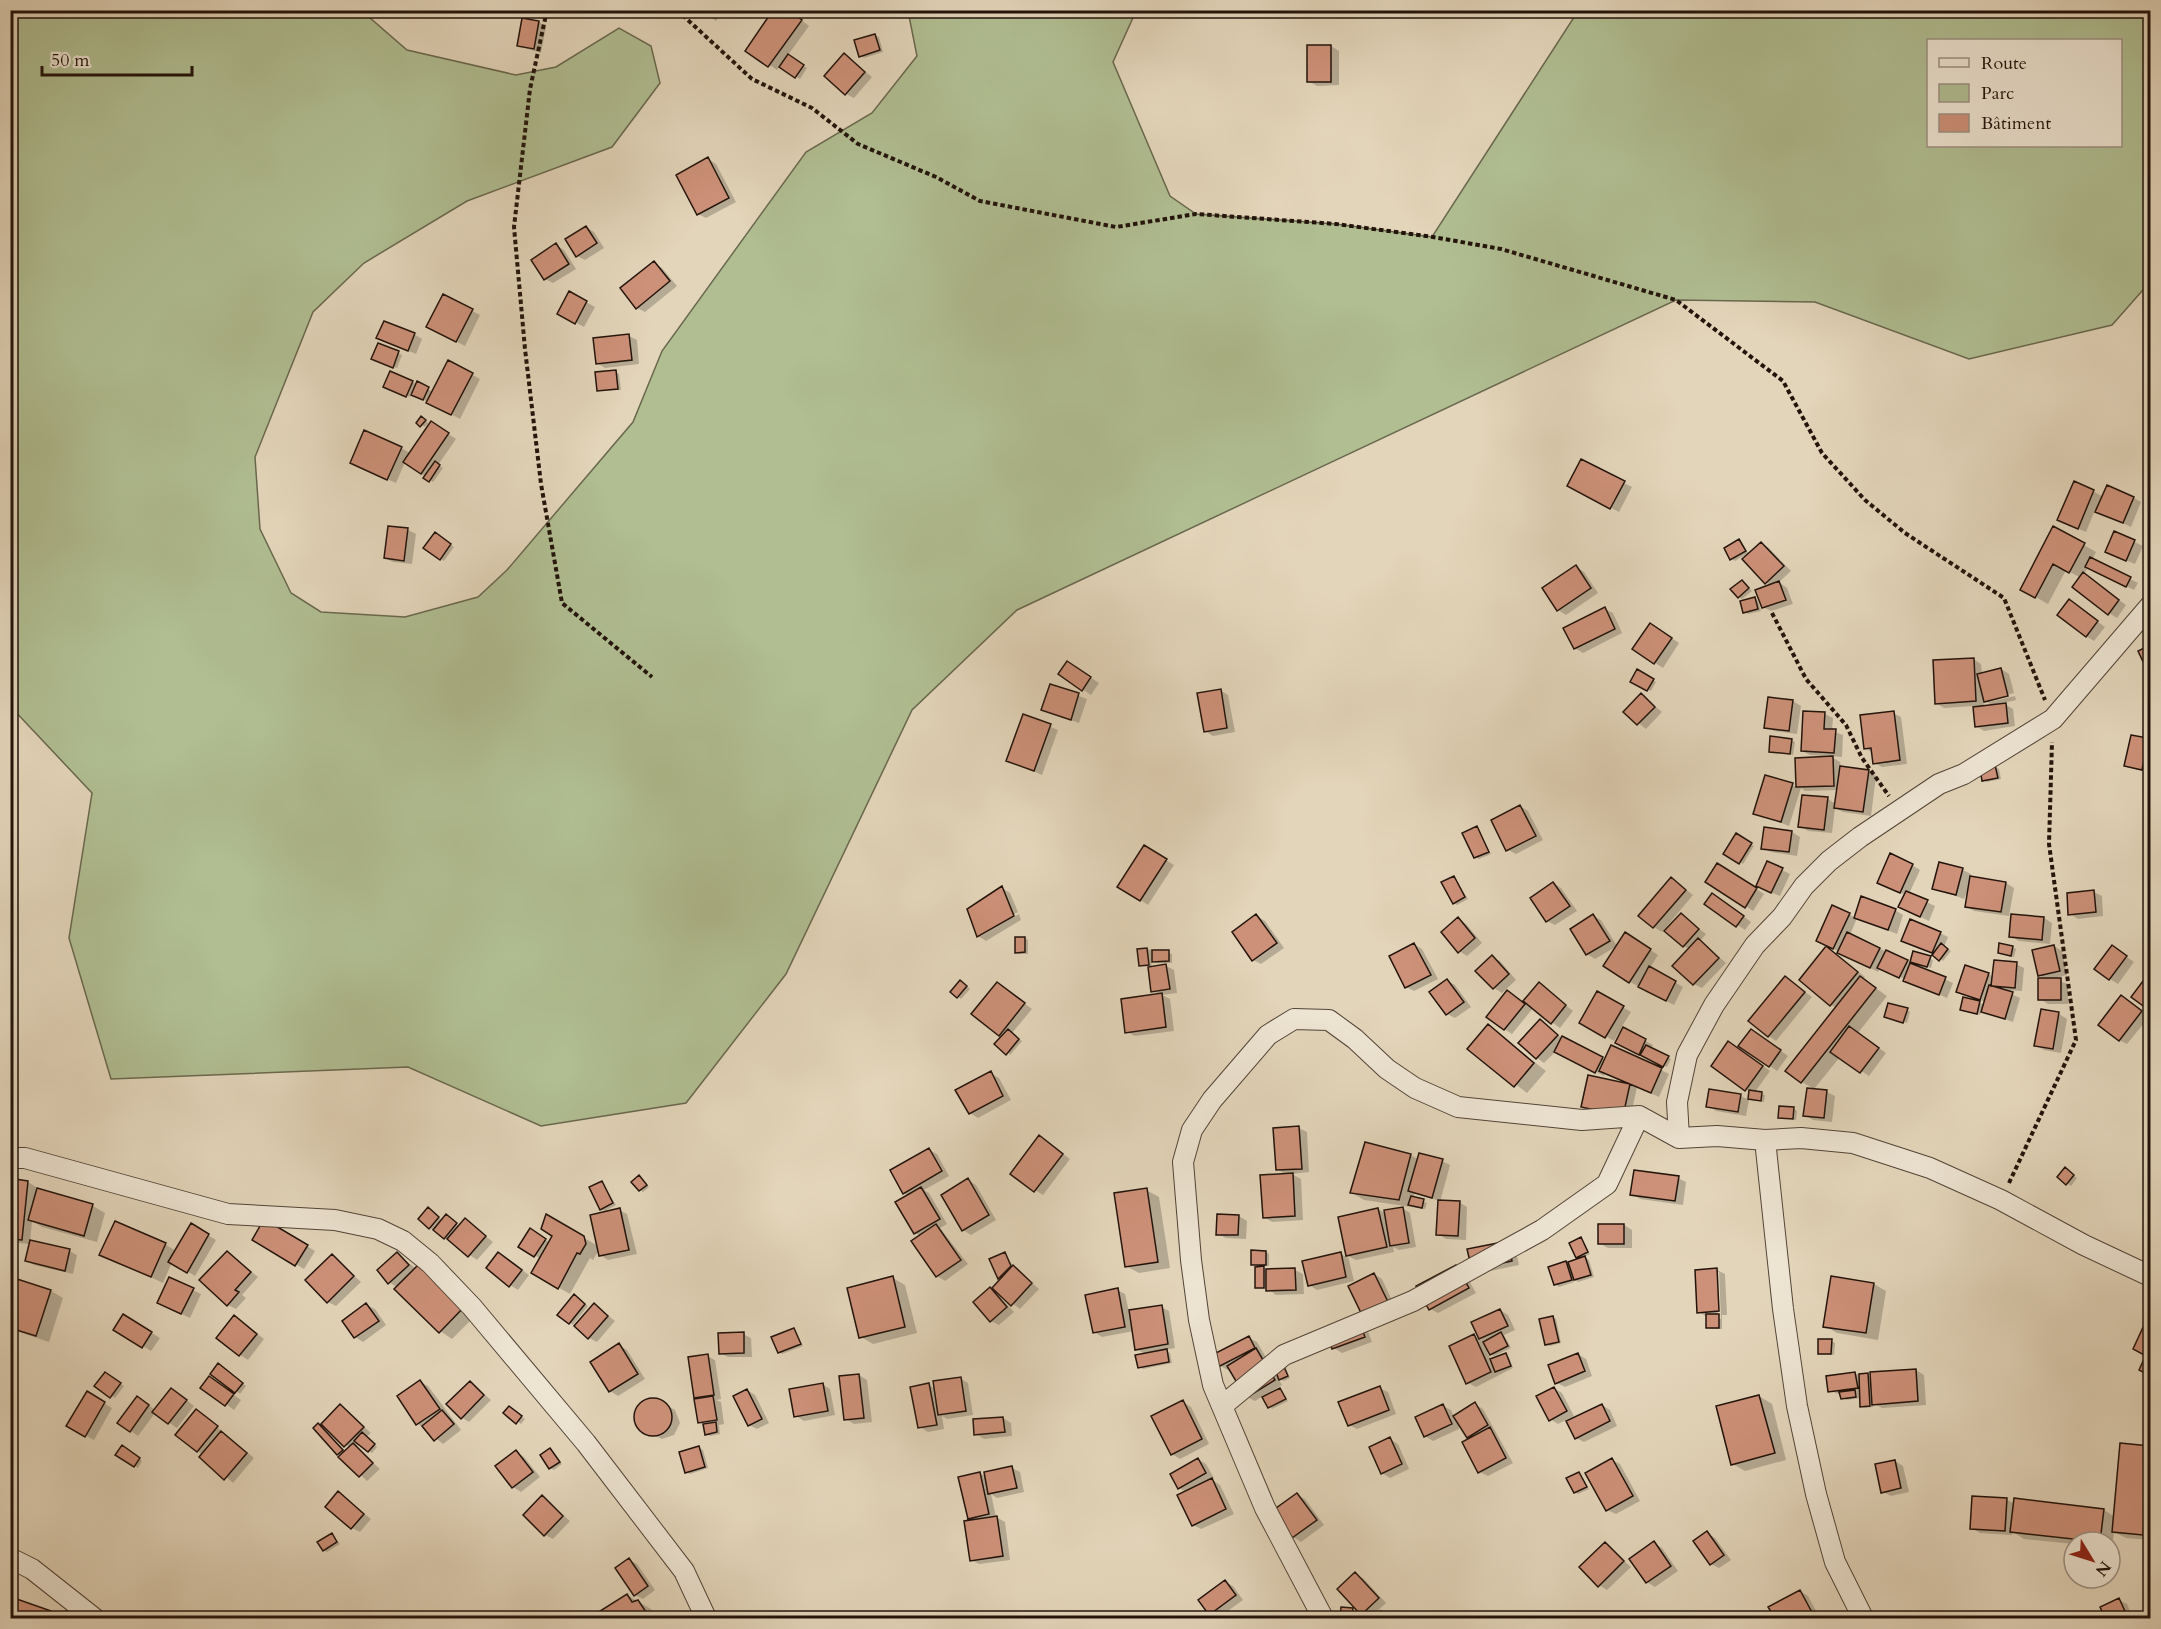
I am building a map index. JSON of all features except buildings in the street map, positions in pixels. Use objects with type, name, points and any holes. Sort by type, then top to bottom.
[{"type":"street","points":[[1679,1138],[1677,1102],[1687,1055],[1714,1005],[1755,945],[1782,917],[1804,886],[1829,861],[1939,784],[1964,774],[2053,719],[2151,606]]},
{"type":"street","points":[[1323,1618],[1264,1508],[1213,1385],[1199,1320],[1183,1162],[1192,1130],[1212,1100],[1268,1035],[1294,1019],[1329,1020],[1355,1039],[1387,1069],[1415,1088],[1458,1107],[1582,1120],[1639,1116],[1679,1138],[1717,1136],[1765,1140],[1801,1138],[1853,1143],[1930,1168],[2001,1200],[2084,1245],[2151,1276]]},
{"type":"street","points":[[1222,1406],[1284,1355],[1413,1302],[1542,1230],[1607,1184],[1639,1116]]},
{"type":"street","points":[[1765,1140],[1783,1309],[1797,1406],[1816,1494],[1834,1562],[1863,1618]]},
{"type":"street","points":[[10,1158],[25,1158],[228,1214],[335,1220],[378,1229],[403,1241],[430,1263],[472,1307],[586,1443],[684,1571],[706,1618]]},
{"type":"street","points":[[10,1558],[32,1569],[94,1618]]},
{"type":"path","points":[[547,10],[530,89],[514,226],[525,349],[541,484],[562,603],[652,677]]},
{"type":"path","points":[[677,10],[752,79],[812,108],[858,144],[936,177],[980,201],[1116,227],[1196,214],[1336,224],[1433,237],[1511,252],[1676,300],[1783,381],[1822,453],[1865,500],[1905,533],[2004,598],[2053,719],[2049,844],[2076,1040],[2001,1200]]},
{"type":"path","points":[[1772,613],[1806,679],[1846,725],[1862,758],[1899,812]]},
{"type":"green space","points":[[11,10],[362,11],[407,50],[516,75],[556,67],[619,28],[651,46],[660,83],[612,147],[467,201],[364,263],[313,312],[255,457],[260,529],[291,593],[321,612],[405,617],[478,597],[507,570],[633,422],[662,351],[806,152],[872,113],[917,56],[908,11],[1136,11],[1113,62],[1170,196],[1196,214],[1336,224],[1432,237],[1578,11],[2150,11],[2150,282],[2112,325],[1969,359],[1815,302],[1676,300],[1017,610],[912,710],[786,974],[686,1103],[541,1126],[408,1067],[111,1079],[69,938],[92,793],[11,707]]}]
